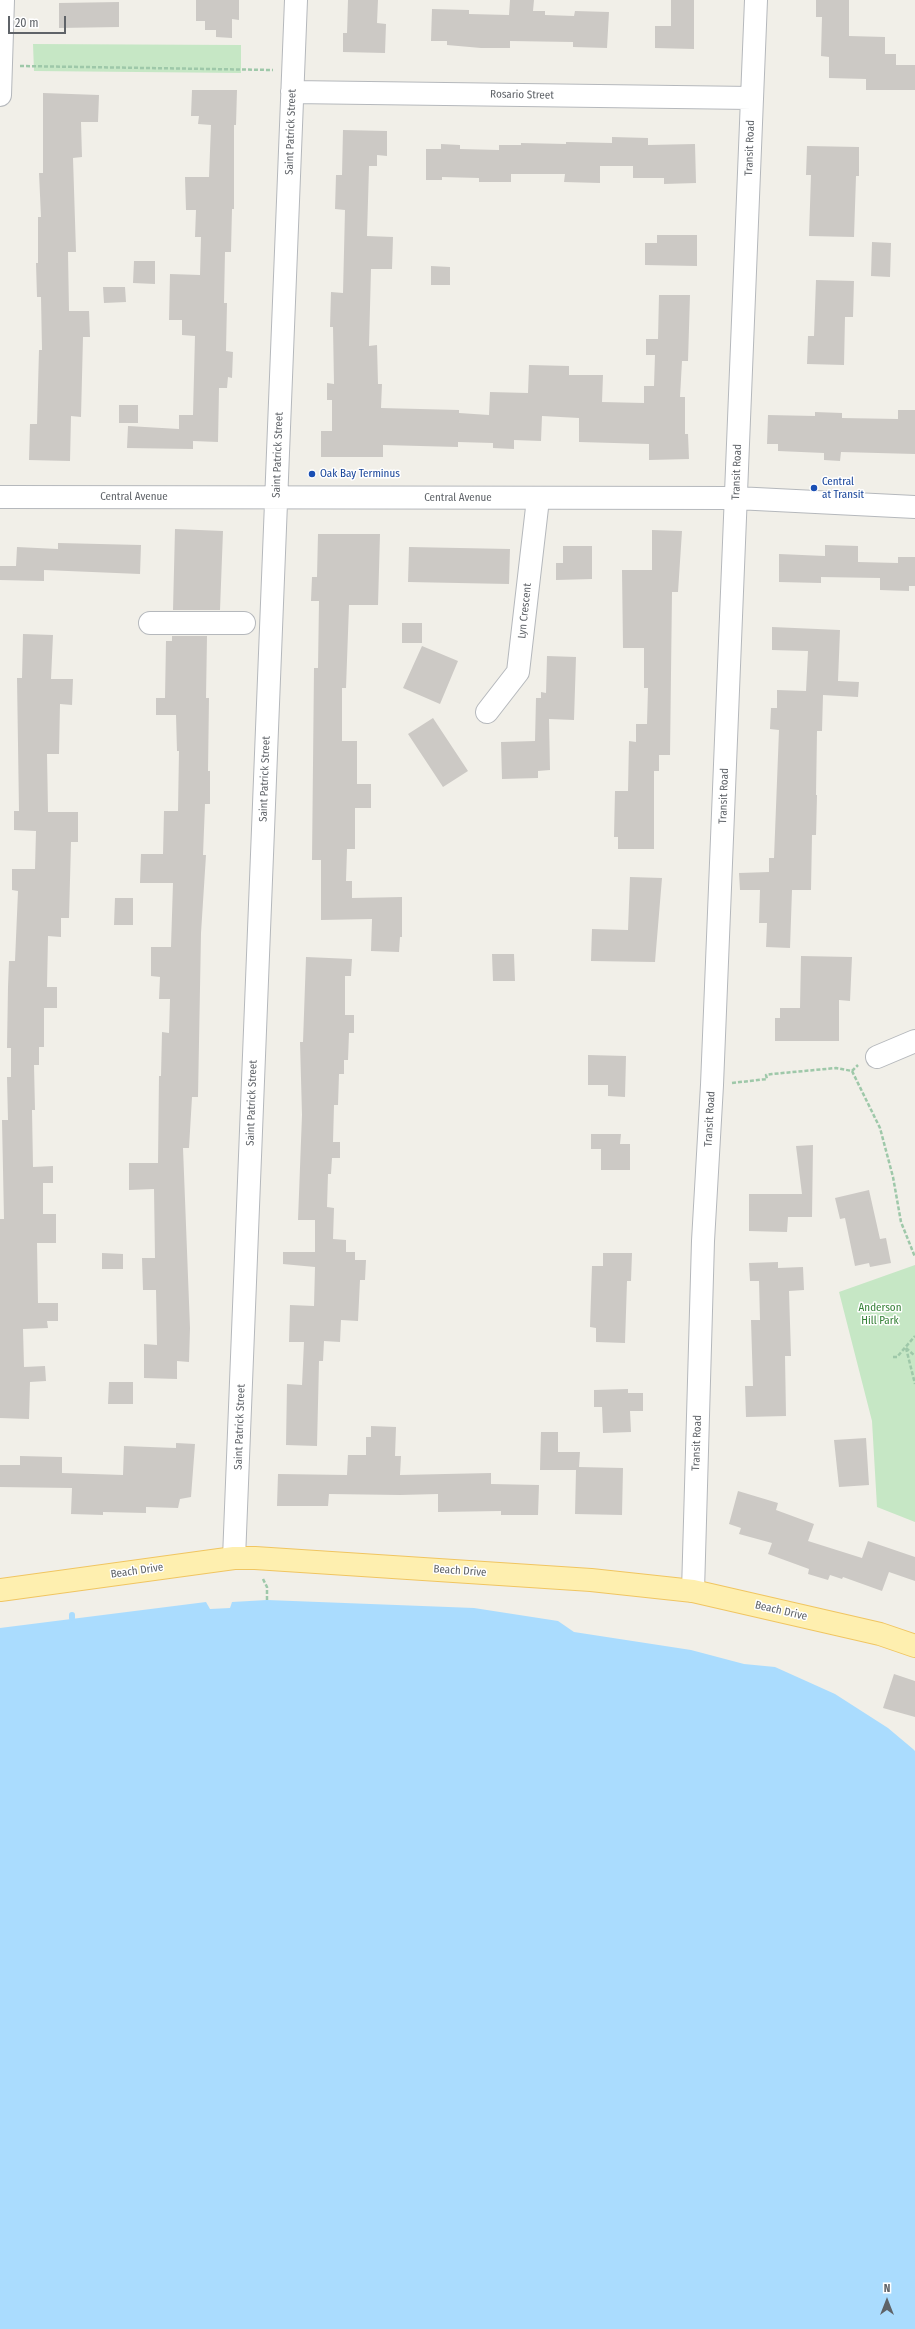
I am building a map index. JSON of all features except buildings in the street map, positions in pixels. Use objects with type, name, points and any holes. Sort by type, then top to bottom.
[{"type":"main road","name":"Beach Drive","points":[[0,1590],[234,1558],[255,1558],[591,1580],[693,1591],[880,1634],[915,1646]]},
{"type":"street","points":[[0,95],[3,0]]},
{"type":"street","name":"Saint Patrick Street","points":[[234,1558],[296,0]]},
{"type":"street","name":"Transit Road","points":[[693,1591],[703,1241],[712,1085],[756,0]]},
{"type":"street","name":"Rosario Street","points":[[292,92],[752,98]]},
{"type":"street","name":"Central Avenue","points":[[0,497],[538,499],[736,498],[915,507]]},
{"type":"street","name":"Lyn Crescent","points":[[487,712],[518,672],[538,499]]},
{"type":"street","points":[[150,623],[244,623]]},
{"type":"street","points":[[877,1057],[915,1041]]},
{"type":"path","points":[[1,66],[294,71]]},
{"type":"path","points":[[712,1085],[767,1079],[766,1075],[772,1074],[836,1068],[852,1071],[880,1128],[893,1177],[901,1222],[915,1257]]},
{"type":"path","points":[[893,1357],[897,1357],[900,1351],[906,1348],[915,1336]]},
{"type":"path","points":[[906,1348],[915,1356]]},
{"type":"path","points":[[906,1348],[915,1384]]},
{"type":"path","points":[[267,1587],[267,1600]]},
{"type":"green space","points":[[33,44],[241,45],[241,73],[34,71]]},
{"type":"green space","name":"Anderson Hill Park","points":[[915,1265],[915,1522],[877,1507],[872,1421],[839,1292]]},
{"type":"water","points":[[267,1600],[474,1608],[558,1621],[574,1632],[691,1650],[744,1664],[775,1667],[835,1694],[888,1728],[915,1751],[915,2329],[0,2329],[0,1628],[206,1602],[210,1609],[230,1608],[232,1602]]},
{"type":"place","name":"Oak Bay Terminus","points":[[312,474]]},
{"type":"place","name":"Central at Transit","points":[[814,488]]}]
